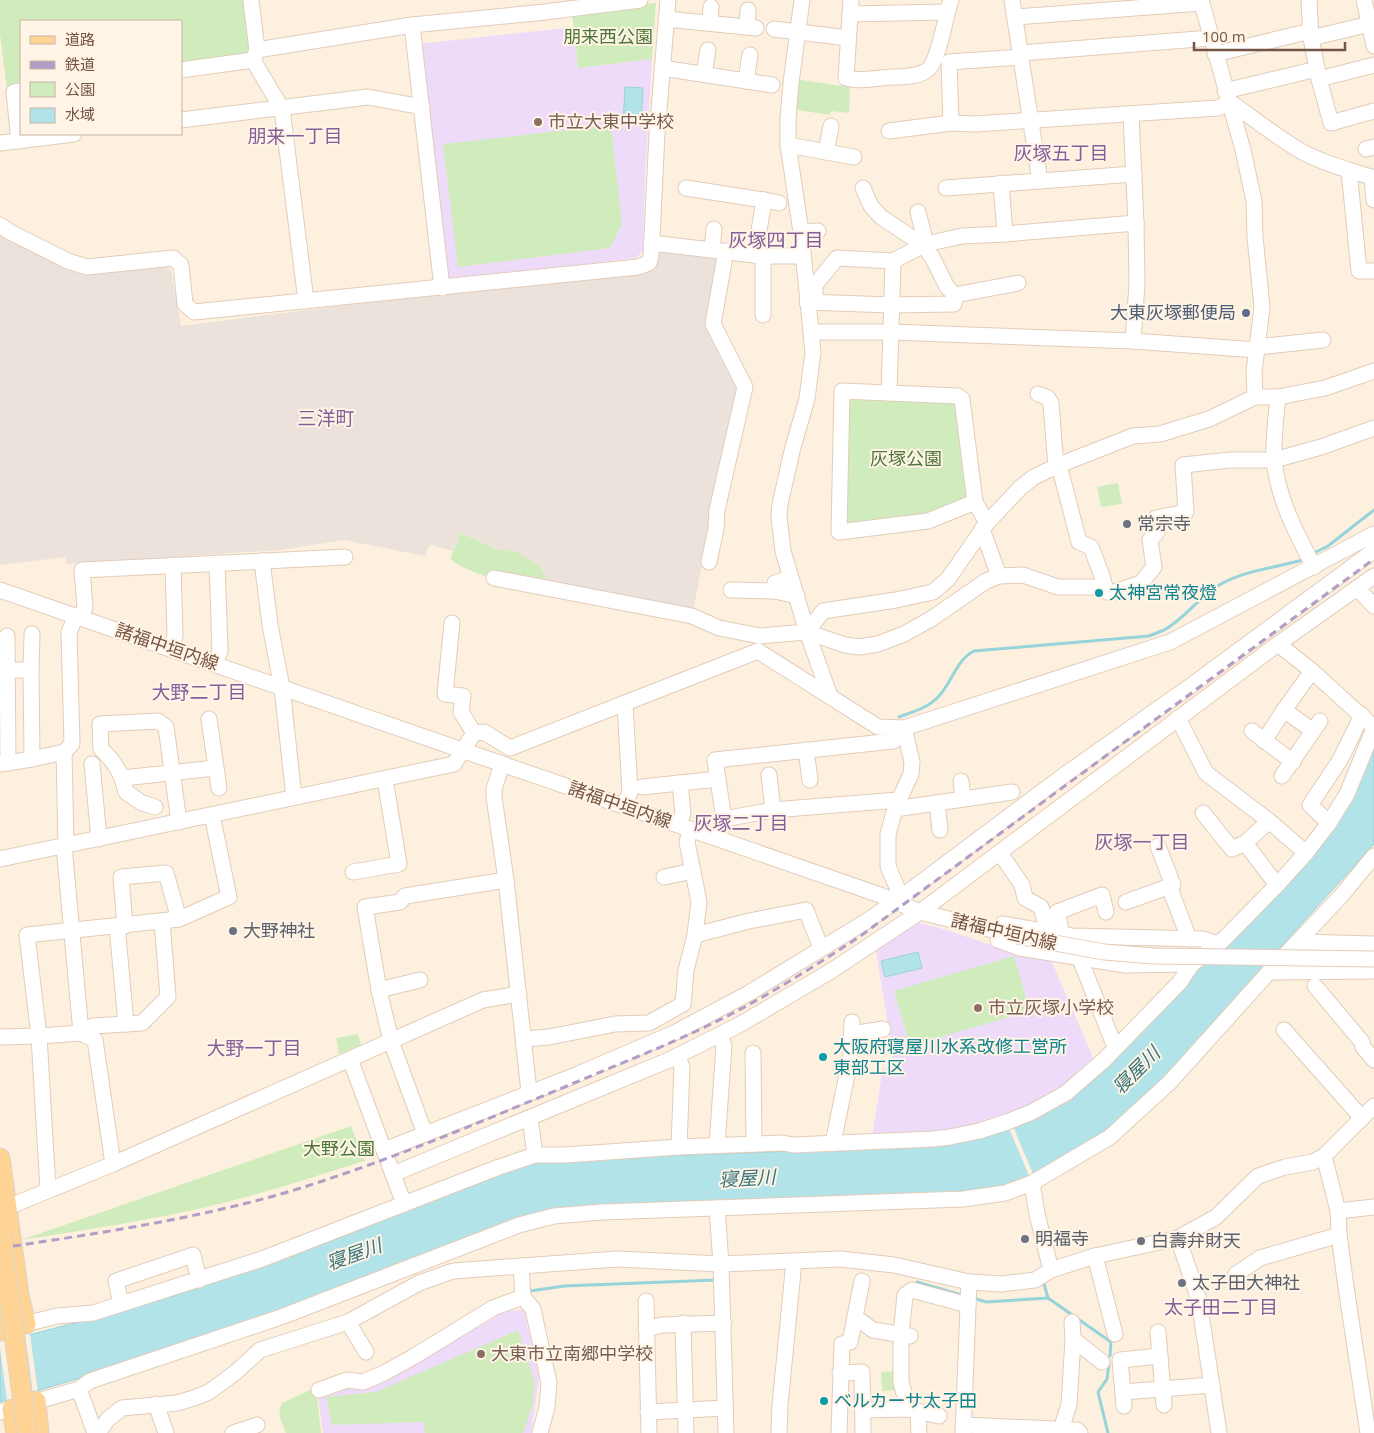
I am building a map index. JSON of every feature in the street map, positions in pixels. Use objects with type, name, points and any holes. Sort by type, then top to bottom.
[{"type":"main road","points":[[0,1158],[26,1324]]},
{"type":"main road","points":[[0,1227],[27,1433]]},
{"type":"main road","points":[[36,1401],[39,1433]]},
{"type":"main road","points":[[6,1410],[16,1433]]},
{"type":"street","points":[[251,0],[255,55],[282,109],[306,301]]},
{"type":"street","points":[[182,70],[412,25],[544,6],[640,0]]},
{"type":"street","points":[[0,225],[10,232],[68,261],[87,267],[173,258],[180,265],[186,304],[194,312],[442,288],[638,267],[649,264],[668,0]]},
{"type":"street","points":[[802,0],[788,110],[788,145],[815,331],[807,399],[793,447],[780,504],[779,517],[783,551],[807,632],[830,696]]},
{"type":"street","points":[[1012,0],[1040,181]]},
{"type":"street","points":[[1309,0],[1311,34],[1318,74],[1331,123],[1374,111]]},
{"type":"street","points":[[1364,0],[1372,24],[1374,46]]},
{"type":"street","points":[[1015,17],[1194,2],[1211,38],[1243,150],[1254,201],[1255,237],[1262,307],[1254,372],[1255,397]]},
{"type":"street","points":[[949,6],[935,60],[924,72],[896,77],[856,80],[846,78],[851,7],[949,6]]},
{"type":"street","points":[[710,23],[712,7]]},
{"type":"street","points":[[666,19],[751,27],[748,10]]},
{"type":"street","points":[[1215,54],[1311,34],[1372,24]]},
{"type":"street","points":[[412,25],[442,288]]},
{"type":"street","points":[[774,30],[848,38]]},
{"type":"street","points":[[951,123],[949,62],[1211,38]]},
{"type":"street","points":[[704,74],[708,50]]},
{"type":"street","points":[[746,81],[750,55]]},
{"type":"street","points":[[889,131],[951,123],[974,124],[1218,108],[1228,96],[1318,74],[1374,64]]},
{"type":"street","points":[[662,68],[772,85]]},
{"type":"street","points":[[19,141],[14,92],[20,91]]},
{"type":"street","points":[[1228,96],[1298,149],[1319,160],[1373,178],[1374,200]]},
{"type":"street","points":[[182,120],[368,98],[422,107]]},
{"type":"street","points":[[1131,115],[1137,284],[1133,341]]},
{"type":"street","points":[[826,152],[831,126]]},
{"type":"street","points":[[0,143],[66,135]]},
{"type":"street","points":[[788,145],[854,157]]},
{"type":"street","points":[[1349,170],[1359,271],[1374,271]]},
{"type":"street","points":[[946,188],[1134,174]]},
{"type":"street","points":[[1000,183],[1005,234]]},
{"type":"street","points":[[686,188],[779,203]]},
{"type":"street","points":[[863,188],[871,206],[881,217],[924,245]]},
{"type":"street","points":[[763,315],[759,255],[764,200]]},
{"type":"street","points":[[918,212],[924,245],[947,287],[956,296]]},
{"type":"street","points":[[811,302],[815,285],[837,258],[893,260],[924,245],[962,236],[1136,223]]},
{"type":"street","points":[[709,562],[721,530],[717,510],[745,387],[713,324],[719,251],[714,229]]},
{"type":"street","points":[[801,232],[818,231]]},
{"type":"street","points":[[651,243],[759,255],[803,256]]},
{"type":"street","points":[[889,393],[893,260]]},
{"type":"street","points":[[956,296],[1018,283]]},
{"type":"street","points":[[811,302],[891,305],[954,304],[956,296]]},
{"type":"street","points":[[815,331],[1133,341],[1257,349],[1323,340]]},
{"type":"street","points":[[807,632],[823,611],[896,600],[933,592],[948,578],[984,526],[1021,487],[1034,477],[1057,466],[1133,436],[1160,434],[1209,419],[1255,397],[1278,397],[1325,388],[1374,372]]},
{"type":"street","points":[[976,502],[928,521],[839,532],[842,391],[958,396],[962,399],[976,502],[999,576]]},
{"type":"street","points":[[1038,394],[1051,402],[1057,466],[1079,542],[1091,547],[1106,591]]},
{"type":"street","points":[[1278,397],[1274,435],[1274,460],[1278,483],[1290,521],[1314,567]]},
{"type":"street","points":[[494,578],[692,616],[719,628],[760,636],[807,632],[845,645],[859,647],[878,644],[904,634],[931,619],[986,581],[999,576],[1023,576],[1058,588],[1097,587],[1111,593],[1140,583],[1154,567],[1150,540],[1156,532],[1156,518],[1186,512],[1183,465],[1230,460],[1274,460],[1321,447],[1374,428]]},
{"type":"street","points":[[384,1150],[674,1033],[749,993],[899,899],[1063,776],[1192,685],[1372,552],[1374,547],[1371,536],[1170,642],[904,730],[878,727],[758,651]]},
{"type":"street","points":[[7,636],[8,670],[4,763],[64,752],[72,744],[69,632],[85,607],[82,570],[345,557]]},
{"type":"street","points":[[262,560],[270,625],[282,688],[294,797]]},
{"type":"street","points":[[215,664],[220,651],[217,563]]},
{"type":"street","points":[[171,649],[175,636],[173,565]]},
{"type":"street","points":[[393,1174],[677,1056],[719,1035],[831,971],[920,912],[1178,718],[1374,576]]},
{"type":"street","points":[[775,591],[775,583],[792,578]]},
{"type":"street","points":[[1357,588],[1374,606]]},
{"type":"street","name":"諸福中垣内線","points":[[0,590],[684,828],[899,899],[920,912],[1017,936],[1104,952],[1153,956],[1374,959]]},
{"type":"street","points":[[731,590],[775,591],[797,596]]},
{"type":"street","points":[[452,623],[445,694],[463,696],[461,712],[474,733]]},
{"type":"street","points":[[32,634],[32,759]]},
{"type":"street","points":[[758,651],[760,636]]},
{"type":"street","points":[[0,1326],[26,1324],[57,1316],[93,1313],[199,1280],[262,1259],[499,1167],[535,1155],[565,1155],[717,1145],[933,1139],[978,1131],[1032,1112],[1066,1093],[1104,1060],[1180,982],[1192,964],[1218,944],[1277,885],[1329,824],[1347,794],[1374,729],[1362,716],[1278,644]]},
{"type":"street","points":[[474,733],[484,732],[510,748],[758,651]]},
{"type":"street","points":[[8,670],[31,670]]},
{"type":"street","points":[[1264,741],[1312,672]]},
{"type":"street","points":[[623,806],[630,793],[625,703]]},
{"type":"street","points":[[1282,776],[1316,726],[1284,710]]},
{"type":"street","points":[[1329,824],[1310,805],[1340,760],[1362,716]]},
{"type":"street","points":[[1178,718],[1206,773],[1269,821],[1306,853]]},
{"type":"street","points":[[209,719],[219,788]]},
{"type":"street","points":[[155,807],[142,803],[126,792],[123,778],[113,760],[101,749],[100,724],[158,721],[166,727],[179,822]]},
{"type":"street","points":[[718,838],[724,819],[715,760],[893,741],[904,730]]},
{"type":"street","points":[[899,899],[888,866],[888,834],[897,804],[911,774],[912,762],[904,730]]},
{"type":"street","points":[[1252,731],[1293,762]]},
{"type":"street","points":[[0,859],[454,764],[474,733]]},
{"type":"street","points":[[806,750],[813,807]]},
{"type":"street","points":[[64,752],[65,846],[81,1034]]},
{"type":"street","points":[[92,764],[99,839]]},
{"type":"street","points":[[502,764],[494,789],[494,797],[506,880],[529,1092]]},
{"type":"street","points":[[123,778],[215,768]]},
{"type":"street","points":[[769,775],[773,810]]},
{"type":"street","points":[[353,872],[400,864],[385,779]]},
{"type":"street","points":[[642,787],[718,779]]},
{"type":"street","points":[[961,781],[963,799]]},
{"type":"street","points":[[524,1039],[549,1037],[615,1024],[649,1023],[683,1004],[686,970],[695,935],[699,902],[684,828],[680,783]]},
{"type":"street","points":[[724,819],[773,810],[937,803],[1012,792]]},
{"type":"street","points":[[937,803],[940,830]]},
{"type":"street","points":[[1203,812],[1232,849],[1245,843],[1269,821]]},
{"type":"street","points":[[48,1190],[39,1036],[27,935],[179,919],[229,897],[212,815]]},
{"type":"street","points":[[1245,843],[1277,885]]},
{"type":"street","points":[[1126,902],[1172,885],[1158,846]]},
{"type":"street","points":[[1000,852],[1022,884],[1025,898],[1041,907],[1055,933]]},
{"type":"street","points":[[6,1410],[79,1390],[90,1381],[281,1317],[519,1225],[554,1216],[602,1212],[963,1199],[1005,1193],[1032,1183],[1088,1152],[1113,1135],[1170,1082],[1269,972],[1342,896],[1374,856]]},
{"type":"street","points":[[664,877],[693,872]]},
{"type":"street","points":[[126,1024],[121,926],[121,878],[166,873],[179,919]]},
{"type":"street","points":[[425,1134],[391,1041],[379,990],[365,907],[400,902],[405,896],[506,880]]},
{"type":"street","points":[[1169,886],[1189,939]]},
{"type":"street","points":[[1055,933],[1057,912],[1102,895],[1106,912]]},
{"type":"street","points":[[695,935],[749,921],[806,910],[821,948]]},
{"type":"street","points":[[956,921],[1009,925],[1055,933],[1136,939],[1203,939],[1218,944]]},
{"type":"street","points":[[956,921],[985,936],[1020,948],[1124,965],[1192,964]]},
{"type":"street","points":[[81,1034],[93,1026],[142,1023],[168,997],[162,922]]},
{"type":"street","points":[[1298,942],[1374,944]]},
{"type":"street","points":[[1081,958],[1115,1047]]},
{"type":"street","points":[[1269,972],[1374,971]]},
{"type":"street","points":[[379,990],[420,980]]},
{"type":"street","points":[[1315,986],[1362,1042],[1363,1047],[1374,1060]]},
{"type":"street","points":[[8,1207],[113,1164],[483,1000],[519,994]]},
{"type":"street","points":[[834,1143],[851,1056],[852,1028],[883,1029]]},
{"type":"street","points":[[1284,1030],[1362,1118]]},
{"type":"street","points":[[0,1037],[81,1034],[95,1040],[113,1164]]},
{"type":"street","points":[[717,1145],[724,1045],[719,1035]]},
{"type":"street","points":[[753,1053],[754,1144]]},
{"type":"street","points":[[677,1056],[682,1067],[679,1147]]},
{"type":"street","points":[[350,1059],[404,1204]]},
{"type":"street","points":[[919,1433],[913,1410],[901,1382],[906,1336],[905,1295],[912,1290],[968,1295],[1000,1284],[1035,1280],[1051,1270],[1095,1256],[1178,1238],[1216,1216],[1258,1176],[1285,1167],[1313,1162],[1324,1156],[1374,1106]]},
{"type":"street","points":[[530,1118],[535,1155]]},
{"type":"street","points":[[1324,1156],[1338,1211],[1339,1235],[1367,1380],[1368,1433]]},
{"type":"street","points":[[1032,1183],[1037,1214],[1051,1270]]},
{"type":"street","points":[[1338,1211],[1374,1207]]},
{"type":"street","points":[[717,1208],[724,1323],[726,1433]]},
{"type":"street","points":[[1236,1274],[1260,1258],[1339,1235]]},
{"type":"street","points":[[1178,1238],[1199,1300],[1219,1433]]},
{"type":"street","points":[[121,1304],[116,1281],[193,1255],[199,1280]]},
{"type":"street","points":[[1095,1256],[1115,1334]]},
{"type":"street","points":[[79,1390],[97,1433],[108,1419],[122,1408],[177,1403],[209,1392],[236,1372],[260,1350],[348,1322],[419,1283],[454,1271],[617,1260],[721,1264],[840,1259],[894,1265],[968,1295]]},
{"type":"street","points":[[779,1433],[794,1261]]},
{"type":"street","points":[[521,1266],[523,1297],[533,1309],[549,1383],[548,1407],[540,1433]]},
{"type":"street","points":[[839,1433],[842,1344],[850,1342],[862,1281]]},
{"type":"street","points":[[968,1295],[964,1429],[1027,1431],[1061,1429],[1077,1430],[1080,1433]]},
{"type":"street","points":[[320,1390],[348,1380],[363,1382],[384,1373],[493,1308],[523,1297]]},
{"type":"street","points":[[646,1301],[648,1433]]},
{"type":"street","points":[[855,1317],[873,1330],[906,1336]]},
{"type":"street","points":[[348,1322],[366,1352]]},
{"type":"street","points":[[1061,1429],[1069,1405],[1073,1338],[1072,1322]]},
{"type":"street","points":[[646,1329],[683,1323],[724,1323]]},
{"type":"street","points":[[683,1323],[686,1433]]},
{"type":"street","points":[[1158,1332],[1164,1405]]},
{"type":"street","points":[[1073,1338],[1102,1362]]},
{"type":"street","points":[[1160,1356],[1120,1360],[1123,1399],[1163,1389],[1212,1385]]},
{"type":"street","points":[[840,1373],[862,1372],[862,1433]]},
{"type":"street","points":[[156,1404],[166,1433]]},
{"type":"street","points":[[648,1412],[725,1408]]},
{"type":"street","points":[[863,1410],[913,1410],[939,1416]]},
{"type":"street","points":[[233,1433],[257,1425]]},
{"type":"shaded area","name":"市立大東中学校","points":[[573,27],[578,68],[652,59],[645,176],[643,251],[636,258],[453,280],[447,278],[418,44]]},
{"type":"shaded area","points":[[0,232],[63,265],[165,266],[171,270],[181,326],[401,298],[656,270],[657,252],[659,249],[720,255],[709,326],[737,387],[693,611],[550,585],[539,565],[515,551],[498,550],[461,533],[453,551],[430,545],[425,556],[344,540],[280,550],[67,564],[65,557],[0,565]]},
{"type":"shaded area","name":"市立灰塚小学校","points":[[917,922],[1014,953],[1051,960],[1095,1062],[1071,1083],[1027,1109],[949,1133],[872,1137],[882,1074],[893,1056],[876,951]]},
{"type":"shaded area","name":"大東市立南郷中学校","points":[[524,1310],[539,1379],[531,1433],[323,1433],[318,1396],[349,1384],[367,1388],[507,1311]]},
{"type":"green space","points":[[0,0],[246,0],[250,57],[182,66],[182,20],[20,20],[20,87],[7,89],[0,35]]},
{"type":"green space","name":"朋来西公園","points":[[656,3],[652,59],[578,68],[572,13]]},
{"type":"green space","points":[[794,79],[850,87],[849,113],[831,111],[830,115],[791,109]]},
{"type":"green space","points":[[611,125],[622,224],[610,248],[458,267],[443,144]]},
{"type":"green space","name":"灰塚公園","points":[[847,396],[955,398],[973,500],[927,517],[842,529]]},
{"type":"green space","points":[[1118,483],[1122,504],[1101,507],[1097,487]]},
{"type":"green space","points":[[461,533],[498,550],[515,551],[539,565],[550,585],[498,579],[473,572],[461,566],[450,559]]},
{"type":"green space","points":[[1014,956],[1030,1011],[910,1046],[894,991]]},
{"type":"green space","points":[[358,1034],[361,1045],[339,1054],[336,1038]]},
{"type":"green space","name":"大野公園","points":[[351,1126],[365,1161],[272,1190],[215,1205],[143,1220],[21,1240]]},
{"type":"green space","name":"大東市立南郷中学校","points":[[518,1330],[535,1382],[533,1404],[523,1433],[425,1433],[424,1422],[332,1425],[326,1397],[376,1392]]},
{"type":"green space","points":[[897,1371],[897,1390],[882,1391],[881,1372]]},
{"type":"green space","points":[[316,1387],[321,1433],[286,1433],[281,1422],[280,1407],[282,1403]]},
{"type":"water","points":[[625,87],[643,88],[641,125],[623,125]]},
{"type":"water","name":"寝屋川","points":[[1374,739],[1374,844],[1222,1015],[1144,1099],[1102,1133],[1064,1157],[1018,1182],[994,1188],[928,1194],[568,1208],[130,1363],[0,1402],[0,1343],[176,1295],[241,1274],[514,1169],[546,1161],[918,1147],[1065,1099],[1093,1079],[1323,840]]},
{"type":"water","points":[[918,952],[922,968],[885,977],[881,961]]},
{"type":"pier","points":[[1012,1124],[1034,1176],[1030,1178],[1008,1126]]},
{"type":"pier","points":[[25,1334],[30,1334],[38,1393],[33,1394]]},
{"type":"pier","points":[[5,1340],[13,1400],[7,1401],[0,1349],[0,1341]]},
{"type":"waterway","points":[[1316,552],[1328,546],[1374,510]]},
{"type":"waterway","points":[[899,717],[934,701],[943,691],[958,666],[974,651],[1149,636],[1172,625],[1213,589],[1231,579],[1250,572],[1302,560]]},
{"type":"waterway","points":[[530,1291],[564,1286],[716,1280]]},
{"type":"waterway","points":[[917,1282],[965,1296]]},
{"type":"waterway","points":[[1044,1284],[1048,1298]]},
{"type":"waterway","points":[[973,1298],[986,1302],[1048,1298],[1111,1342],[1110,1356]]},
{"type":"waterway","points":[[1108,1433],[1098,1392],[1107,1379],[1109,1364]]},
{"type":"railway","points":[[0,1248],[177,1219],[246,1203],[318,1183],[461,1130],[655,1049],[727,1016],[784,984],[859,937],[1374,559]]},
{"type":"place","name":"市立大東中学校","points":[[538,122]]},
{"type":"place","name":"大東灰塚郵便局","points":[[1246,313]]},
{"type":"place","name":"常宗寺","points":[[1127,524]]},
{"type":"place","name":"太神宮常夜燈","points":[[1099,593]]},
{"type":"place","name":"大野神社","points":[[233,931]]},
{"type":"place","name":"市立灰塚小学校","points":[[978,1008]]},
{"type":"place","name":"大阪府寝屋川水系改修工営所 東部工区","points":[[823,1057]]},
{"type":"place","name":"明福寺","points":[[1025,1239]]},
{"type":"place","name":"白壽弁財天","points":[[1141,1241]]},
{"type":"place","name":"太子田大神社","points":[[1182,1283]]},
{"type":"place","name":"大東市立南郷中学校","points":[[481,1354]]},
{"type":"place","name":"ベルカーサ太子田","points":[[824,1401]]},
{"type":"district","name":"朋来一丁目","points":[[295,136]]},
{"type":"district","name":"灰塚五丁目","points":[[1061,153]]},
{"type":"district","name":"灰塚四丁目","points":[[776,240]]},
{"type":"district","name":"三洋町","points":[[326,418]]},
{"type":"district","name":"大野二丁目","points":[[199,692]]},
{"type":"district","name":"灰塚二丁目","points":[[741,823]]},
{"type":"district","name":"灰塚一丁目","points":[[1142,842]]},
{"type":"district","name":"大野一丁目","points":[[254,1048]]},
{"type":"district","name":"太子田二丁目","points":[[1221,1307]]}]
